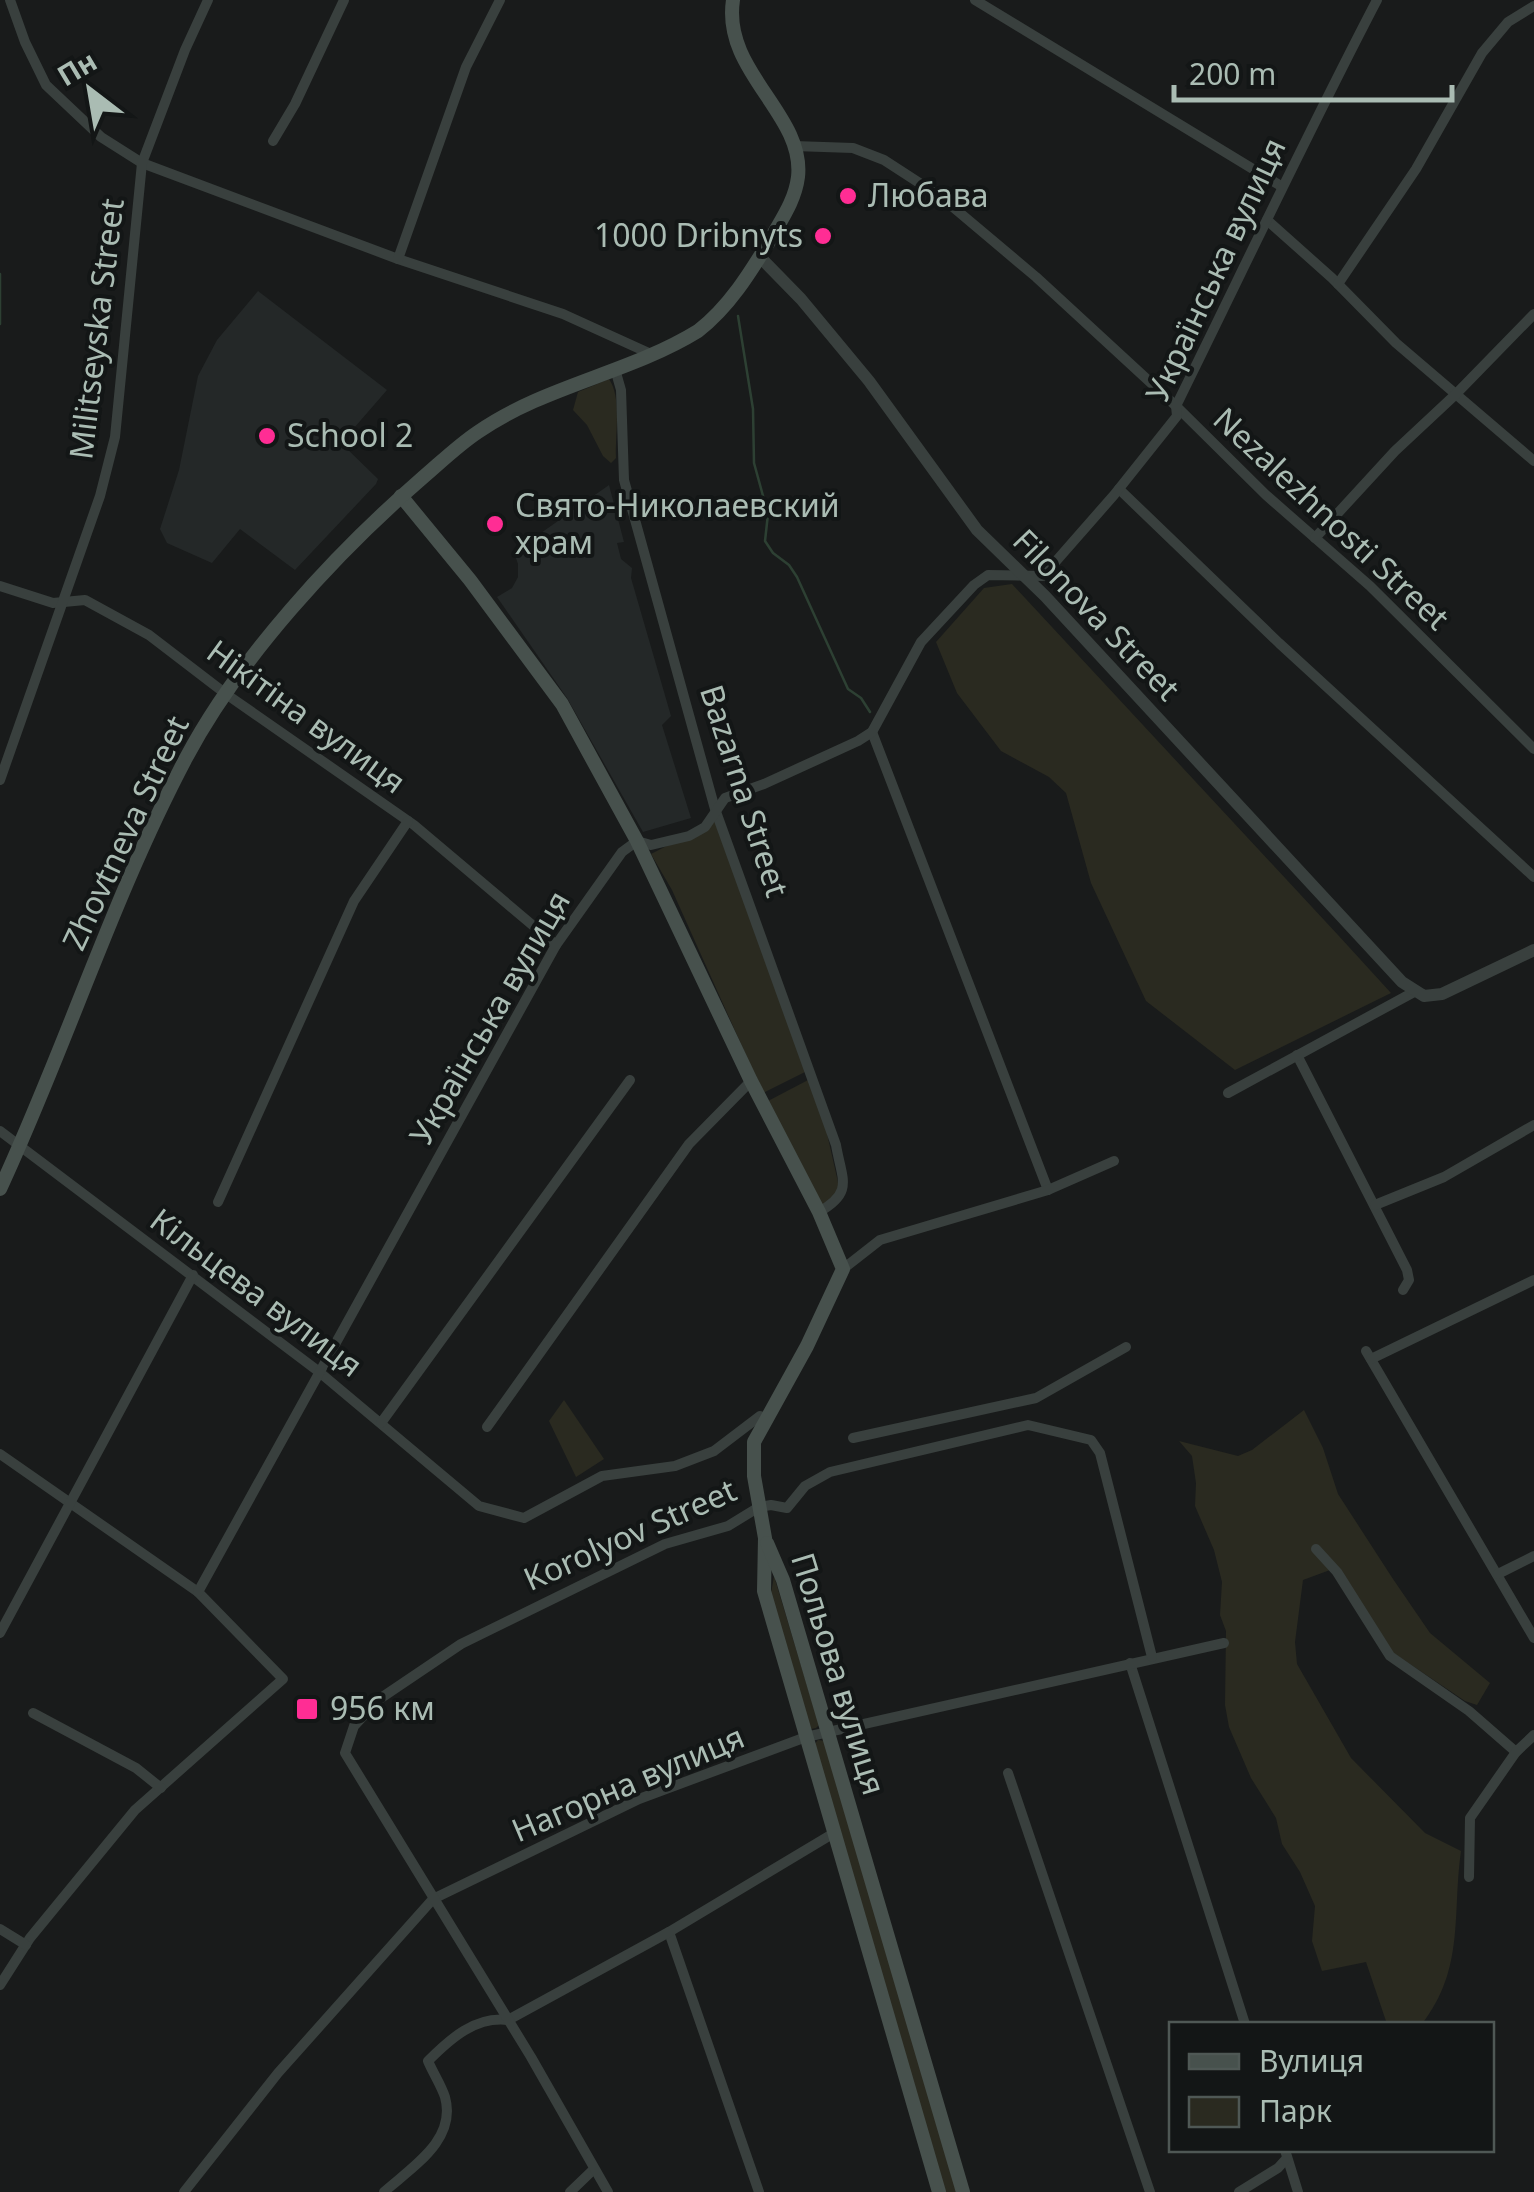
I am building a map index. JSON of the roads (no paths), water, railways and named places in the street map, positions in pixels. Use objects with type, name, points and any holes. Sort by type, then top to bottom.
[{"type":"main road","points":[[733,0],[734,41],[794,146]]},
{"type":"main road","name":"Zhovtneva Street","points":[[0,1189],[103,940],[186,758],[226,694],[331,565],[459,446],[492,422],[684,340],[710,322],[760,257],[791,205],[798,178],[794,146]]},
{"type":"main road","points":[[401,496],[470,580],[562,704],[637,840],[819,1212],[843,1269],[807,1346],[754,1442],[765,1538]]},
{"type":"main road","name":"Польова вулиця","points":[[765,1538],[783,1580],[963,2192]]},
{"type":"main road","name":"Польова вулиця","points":[[765,1538],[764,1590],[940,2192]]},
{"type":"street","points":[[10,0],[24,42],[46,85],[101,138],[142,163],[398,259],[563,314],[651,354]]},
{"type":"street","name":"Militseyska Street","points":[[0,780],[100,496],[114,437],[142,163],[208,0]]},
{"type":"street","points":[[273,140],[295,104],[344,0]]},
{"type":"street","points":[[398,259],[466,67],[500,0]]},
{"type":"street","points":[[975,0],[1281,186]]},
{"type":"street","name":"Українська вулиця","points":[[872,732],[920,642],[974,585],[988,575],[1042,576],[1177,416],[1176,406],[1281,186],[1376,0]]},
{"type":"street","points":[[1338,284],[1416,170],[1482,53],[1508,22],[1534,6]]},
{"type":"street","name":"Nezalezhnosti Street","points":[[794,146],[853,148],[884,160],[942,198],[1011,255],[1176,406],[1230,461],[1370,586],[1534,749]]},
{"type":"street","points":[[1268,220],[1396,343],[1534,461]]},
{"type":"street","name":"Filonova Street","points":[[760,257],[858,368],[977,530],[1044,596],[1414,992]]},
{"type":"street","points":[[1316,538],[1395,451],[1534,314]]},
{"type":"street","name":"Bazarna Street","points":[[615,369],[621,390],[624,480],[715,809],[836,1144],[844,1191],[840,1200],[819,1212]]},
{"type":"street","points":[[1119,489],[1279,643],[1534,877]]},
{"type":"street","name":"Нікітіна вулиця","points":[[0,586],[53,603],[85,600],[170,650],[226,694],[408,821],[556,945]]},
{"type":"street","points":[[637,840],[651,845],[688,836],[705,827],[725,798],[858,742],[872,732],[1048,1190]]},
{"type":"street","points":[[218,1202],[354,901],[408,821]]},
{"type":"street","name":"Українська вулиця","points":[[198,1592],[556,945],[622,852],[637,840]]},
{"type":"street","points":[[1228,1093],[1414,992],[1424,996],[1442,994],[1534,950]]},
{"type":"street","points":[[1298,1054],[1407,1270],[1409,1280],[1403,1290]]},
{"type":"street","points":[[382,1423],[630,1080]]},
{"type":"street","points":[[487,1428],[689,1144],[752,1081]]},
{"type":"street","points":[[1375,1205],[1444,1177],[1534,1126]]},
{"type":"street","name":"Кільцева вулиця","points":[[0,1131],[318,1371],[475,1502],[505,1515],[524,1518],[602,1476],[675,1466],[714,1451],[750,1421],[760,1416],[767,1418]]},
{"type":"street","points":[[843,1269],[880,1240],[1048,1190],[1114,1161]]},
{"type":"street","points":[[0,1633],[193,1276]]},
{"type":"street","points":[[1534,1280],[1369,1355],[1534,1638]]},
{"type":"street","points":[[853,1438],[1036,1398],[1126,1347]]},
{"type":"street","name":"Korolyov Street","points":[[433,1899],[345,1753],[354,1726],[378,1700],[461,1644],[619,1564],[665,1544],[728,1526],[759,1507],[787,1508],[805,1486],[830,1472],[1028,1425],[1091,1440],[1100,1453],[1152,1657]]},
{"type":"street","points":[[0,1454],[198,1592],[284,1679],[135,1810],[26,1945],[0,1985]]},
{"type":"street","points":[[1316,1549],[1337,1572],[1390,1656],[1469,1711],[1516,1752]]},
{"type":"street","points":[[1498,1574],[1534,1556]]},
{"type":"street","name":"Нагорна вулиця","points":[[184,2192],[278,2073],[433,1899],[639,1799],[806,1737],[1224,1643]]},
{"type":"street","points":[[1130,1663],[1244,2022]]},
{"type":"street","points":[[33,1713],[136,1768],[161,1788]]},
{"type":"street","points":[[1469,1878],[1470,1818],[1516,1752],[1534,1735]]},
{"type":"street","points":[[1008,1773],[1150,2192]]},
{"type":"street","points":[[384,2192],[445,2132],[448,2112],[444,2094],[428,2060],[473,2025],[490,2018],[508,2020],[669,1932],[834,1833]]},
{"type":"street","points":[[433,1899],[608,2192]]},
{"type":"street","points":[[0,1929],[26,1945]]},
{"type":"street","points":[[669,1932],[760,2192]]},
{"type":"street","points":[[1239,2192],[1278,2168],[1286,2154]]},
{"type":"street","points":[[1286,2154],[1298,2192]]},
{"type":"street","points":[[570,2192],[594,2169]]},
{"type":"waterway","points":[[0,274],[0,324]]},
{"type":"waterway","points":[[738,316],[753,409],[754,463],[768,514],[765,541],[797,577],[848,689],[861,698],[870,712]]},
{"type":"place","name":"Любава","points":[[848,196]]},
{"type":"place","name":"1000 Dribnyts","points":[[823,236]]},
{"type":"place","name":"School 2","points":[[267,436]]},
{"type":"place","name":"Свято-Николаевский храм","points":[[495,524]]},
{"type":"place","name":"956 км","points":[[307,1709]]}]
